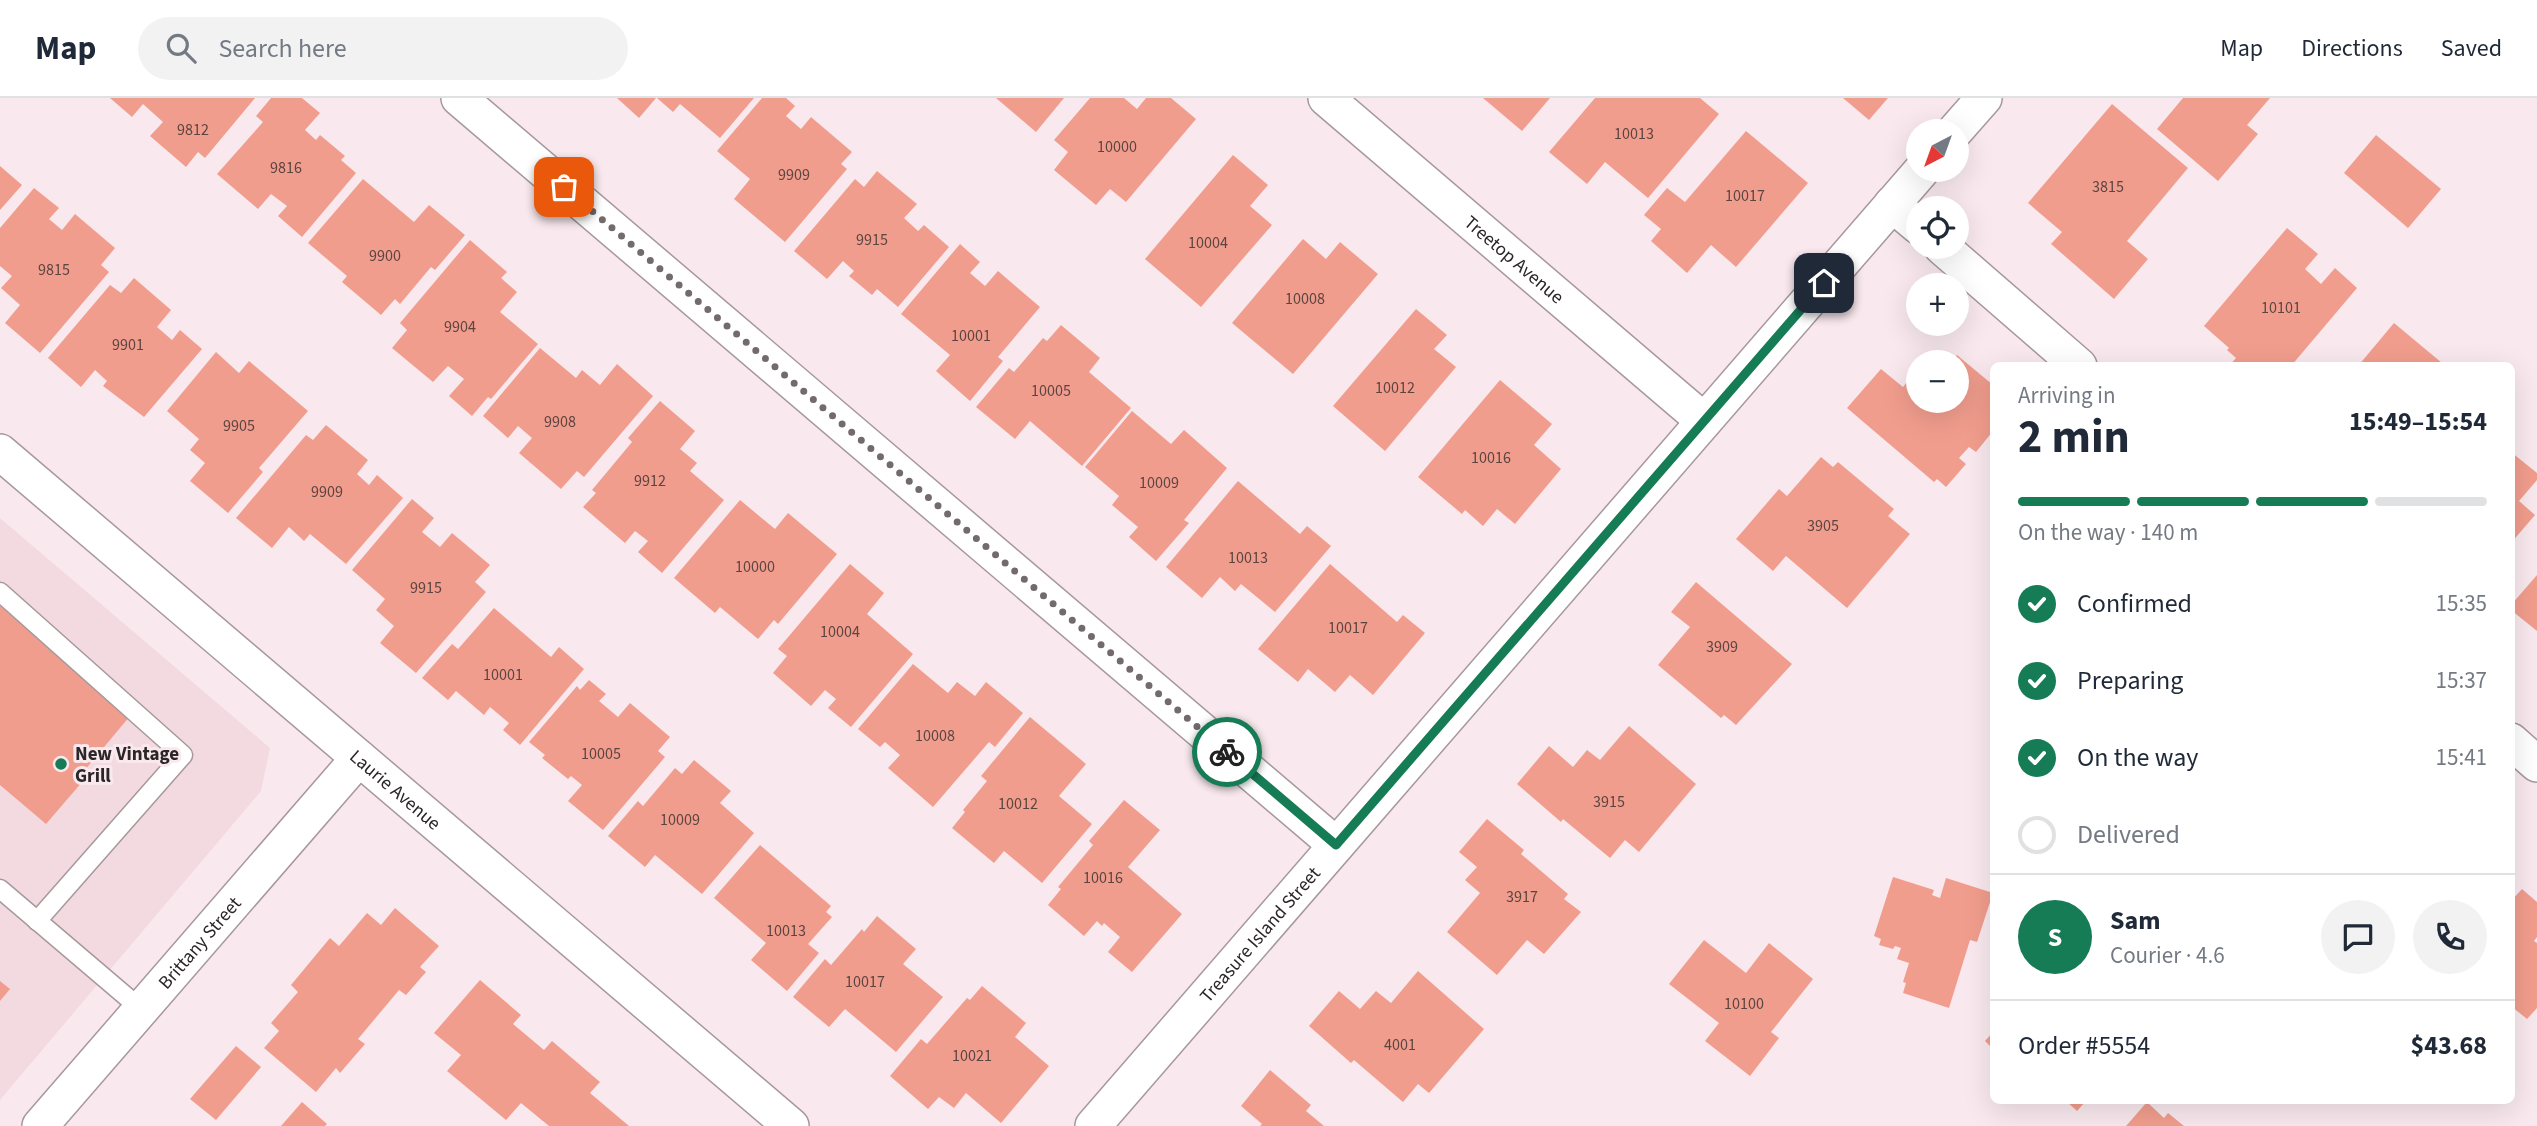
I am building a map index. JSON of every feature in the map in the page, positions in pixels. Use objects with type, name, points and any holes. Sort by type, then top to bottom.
[{"type":"street","points":[[460,98],[1336,845]]},
{"type":"street","name":"Treetop Avenue","points":[[1326,98],[1704,421]]},
{"type":"street","points":[[1966,119],[1984,98]]},
{"type":"street","name":"Treasure Island Street","points":[[1093,1126],[1704,421],[1905,215],[1917,182]]},
{"type":"street","points":[[1956,259],[2074,362]]},
{"type":"street","name":"Laurie Avenue","points":[[0,452],[792,1126]]},
{"type":"street","points":[[2515,745],[2537,764]]},
{"type":"street","name":"Brittany Street","points":[[40,1126],[359,758]]},
{"type":"lane","points":[[0,592],[183,755],[37,921]]},
{"type":"lane","points":[[0,889],[141,1009]]},
{"type":"shaded area","points":[[0,518],[270,748],[261,791],[0,1100]]},
{"type":"building","points":[[110,98],[255,98],[205,158],[198,152],[186,167],[150,136],[163,122],[143,104],[132,117]]},
{"type":"building","points":[[271,98],[302,98],[320,113],[305,130],[316,140],[320,135],[345,156],[341,160],[356,173],[302,237],[278,216],[287,206],[271,194],[258,209],[217,174],[263,122],[256,116]]},
{"type":"building","points":[[617,98],[656,98],[639,118]]},
{"type":"building","points":[[657,98],[754,98],[720,138],[680,104],[673,112]]},
{"type":"building","points":[[762,98],[786,98],[795,106],[786,116],[801,129],[811,117],[852,152],[841,164],[847,169],[785,242],[734,199],[750,179],[717,151]]},
{"type":"building","points":[[996,98],[1064,98],[1036,132]]},
{"type":"building","points":[[1090,98],[1124,98],[1137,109],[1146,98],[1171,98],[1196,119],[1126,202],[1110,189],[1096,205],[1054,170],[1068,152],[1054,140]]},
{"type":"building","points":[[1483,98],[1550,98],[1522,131]]},
{"type":"building","points":[[1595,98],[1700,98],[1719,114],[1648,198],[1605,162],[1587,184],[1549,152]]},
{"type":"building","points":[[1843,98],[1888,98],[1869,120]]},
{"type":"building","points":[[2183,98],[2270,98],[2247,125],[2258,134],[2218,181],[2157,129]]},
{"type":"building","points":[[2112,104],[2188,168],[2127,241],[2148,259],[2114,299],[2051,244],[2062,232],[2028,203]]},
{"type":"building","points":[[1746,131],[1808,183],[1736,267],[1711,245],[1687,273],[1651,241],[1661,229],[1644,215],[1667,188],[1685,202]]},
{"type":"building","points":[[2376,135],[2441,189],[2408,228],[2344,173]]},
{"type":"building","points":[[1233,155],[1268,185],[1250,206],[1272,225],[1201,307],[1145,259]]},
{"type":"building","points":[[0,166],[22,185],[0,210]]},
{"type":"building","points":[[877,171],[917,204],[904,218],[918,231],[924,225],[949,247],[898,307],[877,289],[872,295],[849,276],[854,271],[843,261],[827,279],[794,251],[855,179],[864,187]]},
{"type":"building","points":[[363,179],[414,222],[429,205],[465,235],[435,270],[431,267],[400,304],[395,299],[381,315],[342,282],[347,276],[308,243]]},
{"type":"building","points":[[34,188],[59,208],[49,219],[62,230],[75,214],[115,248],[101,265],[109,272],[40,353],[5,323],[20,305],[1,288],[12,276],[0,266],[0,228]]},
{"type":"building","points":[[2287,228],[2318,254],[2305,269],[2321,284],[2335,268],[2357,288],[2294,362],[2232,362],[2236,358],[2227,350],[2229,348],[2204,326]]},
{"type":"building","points":[[1303,239],[1326,259],[1340,242],[1378,274],[1293,374],[1232,323]]},
{"type":"building","points":[[470,240],[507,272],[501,278],[517,292],[500,312],[538,344],[491,399],[488,397],[472,416],[449,396],[464,379],[448,366],[433,382],[392,348],[407,330],[400,323]]},
{"type":"building","points":[[960,244],[980,262],[970,273],[985,286],[998,271],[1040,307],[998,357],[1003,361],[970,401],[936,371],[950,355],[901,314]]},
{"type":"building","points":[[134,278],[171,310],[157,327],[172,340],[180,330],[202,349],[144,417],[103,386],[107,381],[95,370],[81,387],[48,358],[110,285],[121,293]]},
{"type":"building","points":[[1416,309],[1447,335],[1434,349],[1456,367],[1385,451],[1333,406]]},
{"type":"building","points":[[2394,323],[2441,362],[2361,362]]},
{"type":"building","points":[[1061,325],[1100,358],[1089,372],[1131,408],[1082,466],[1030,421],[1015,439],[976,407],[1009,368],[1014,372],[1043,338],[1047,341]]},
{"type":"building","points":[[540,348],[576,378],[582,370],[600,385],[617,364],[653,396],[584,477],[577,471],[561,489],[519,453],[532,438],[518,426],[508,438],[483,416]]},
{"type":"building","points":[[216,352],[239,373],[249,361],[308,411],[259,468],[263,472],[228,513],[190,481],[205,463],[190,450],[199,439],[167,411]]},
{"type":"building","points":[[1969,365],[1990,382],[1990,435],[1976,452],[1969,447],[1959,458],[1966,464],[1946,487],[1937,479],[1934,482],[1847,408],[1881,369],[1903,387],[1906,383],[1906,413],[1969,413]]},
{"type":"building","points":[[1500,380],[1552,424],[1534,445],[1561,469],[1515,524],[1497,509],[1483,526],[1465,510],[1462,514],[1418,477]]},
{"type":"building","points":[[660,401],[695,431],[680,449],[697,463],[690,471],[724,500],[662,573],[638,552],[648,541],[635,531],[625,543],[583,507],[596,493],[592,490],[632,442],[628,438]]},
{"type":"building","points":[[1132,411],[1171,444],[1184,430],[1227,468],[1184,520],[1189,523],[1156,561],[1129,537],[1138,527],[1112,505],[1119,496],[1085,467]]},
{"type":"building","points":[[326,425],[368,460],[357,474],[369,485],[377,475],[403,498],[346,564],[310,534],[304,541],[289,527],[272,548],[236,518],[306,435],[313,440]]},
{"type":"building","points":[[2515,455],[2537,473],[2537,480],[2519,501],[2535,515],[2515,538]]},
{"type":"building","points":[[1821,457],[1833,467],[1838,462],[1894,509],[1888,516],[1910,534],[1847,608],[1786,556],[1773,571],[1736,539],[1779,489],[1787,496]]},
{"type":"building","points":[[1238,481],[1300,534],[1307,526],[1331,546],[1275,612],[1241,584],[1235,591],[1220,577],[1202,598],[1166,567]]},
{"type":"building","points":[[412,499],[434,518],[422,532],[440,547],[452,533],[490,565],[475,582],[486,592],[416,673],[380,643],[394,626],[376,610],[385,599],[352,570]]},
{"type":"building","points":[[740,500],[775,529],[788,513],[837,554],[778,624],[774,620],[758,639],[720,607],[715,613],[674,578]]},
{"type":"building","points":[[850,564],[884,593],[867,614],[913,654],[851,727],[828,708],[836,699],[825,690],[811,706],[773,673],[787,656],[778,649]]},
{"type":"building","points":[[1330,564],[1397,622],[1403,615],[1425,633],[1373,695],[1350,675],[1335,692],[1308,669],[1298,682],[1258,649]]},
{"type":"building","points":[[2537,575],[2537,631],[2515,613],[2515,600]]},
{"type":"building","points":[[1696,582],[1792,664],[1736,725],[1724,715],[1721,718],[1658,665],[1690,627],[1671,612]]},
{"type":"building","points":[[0,606],[130,716],[79,777],[83,781],[46,824],[0,785]]},
{"type":"building","points":[[494,608],[551,657],[559,647],[584,669],[520,745],[503,730],[509,723],[490,707],[484,715],[456,691],[448,700],[422,678],[452,644],[458,649]]},
{"type":"building","points":[[913,664],[948,693],[957,682],[975,696],[986,682],[1023,713],[995,747],[989,742],[933,807],[888,768],[900,755],[885,742],[880,747],[858,729]]},
{"type":"building","points":[[589,680],[606,694],[599,701],[618,717],[630,703],[670,737],[658,751],[665,757],[603,830],[568,801],[582,785],[571,776],[568,779],[542,758],[545,755],[529,742],[577,686],[580,690]]},
{"type":"building","points":[[1030,717],[1086,764],[1059,796],[1092,824],[1042,883],[1004,851],[994,863],[952,828],[987,781],[981,776]]},
{"type":"building","points":[[1629,726],[1696,784],[1639,852],[1625,840],[1610,858],[1563,819],[1561,822],[1517,784],[1549,746],[1573,767],[1587,750],[1600,760]]},
{"type":"building","points":[[694,760],[731,791],[720,803],[754,833],[702,894],[655,855],[645,867],[608,836],[638,801],[643,806],[675,768],[682,774]]},
{"type":"building","points":[[1124,800],[1160,830],[1128,867],[1182,914],[1132,972],[1108,952],[1120,937],[1104,923],[1102,926],[1097,921],[1084,936],[1048,905],[1061,889],[1058,887],[1093,845],[1089,841]]},
{"type":"building","points":[[1487,819],[1524,850],[1521,854],[1568,894],[1564,899],[1581,912],[1544,954],[1527,940],[1497,975],[1447,932],[1480,893],[1465,880],[1477,867],[1459,852]]},
{"type":"building","points":[[760,845],[831,906],[826,912],[832,917],[808,944],[819,953],[787,991],[751,960],[766,943],[714,898]]},
{"type":"building","points":[[1893,877],[1934,890],[1932,895],[1940,898],[1946,878],[1990,892],[1990,902],[1977,942],[1970,940],[1949,1008],[1903,993],[1906,983],[1903,982],[1909,963],[1897,959],[1901,948],[1879,945],[1881,939],[1874,936]]},
{"type":"building","points":[[2522,889],[2537,902],[2537,937],[2534,941],[2537,943],[2537,1008],[2527,1019],[2515,1009],[2515,897]]},
{"type":"building","points":[[395,908],[439,946],[420,967],[426,972],[406,995],[399,990],[358,1039],[365,1044],[340,1073],[336,1068],[316,1092],[264,1048],[279,1031],[271,1023],[298,992],[291,985],[330,938],[339,946],[367,913],[381,925]]},
{"type":"building","points":[[877,916],[916,949],[903,964],[943,997],[896,1052],[845,1009],[829,1027],[793,997],[825,959],[831,965]]},
{"type":"building","points":[[1704,940],[1746,973],[1769,943],[1813,979],[1771,1032],[1779,1038],[1750,1076],[1705,1041],[1719,1023],[1669,984]]},
{"type":"building","points":[[1418,971],[1484,1029],[1429,1093],[1418,1084],[1403,1102],[1354,1060],[1351,1063],[1309,1026],[1339,991],[1360,1009],[1376,991],[1391,1003]]},
{"type":"building","points":[[480,980],[521,1015],[513,1024],[544,1050],[552,1041],[600,1082],[590,1093],[629,1126],[549,1126],[521,1103],[506,1120],[447,1071],[461,1055],[434,1033]]},
{"type":"building","points":[[0,981],[10,989],[0,1001]]},
{"type":"building","points":[[982,986],[1026,1023],[1015,1037],[1049,1066],[1001,1123],[966,1093],[954,1108],[939,1097],[928,1109],[890,1076],[921,1039],[927,1044],[967,998],[970,1000]]},
{"type":"building","points":[[236,1046],[261,1067],[216,1120],[190,1099]]},
{"type":"building","points":[[1270,1070],[1311,1105],[1306,1111],[1324,1126],[1260,1126],[1262,1124],[1241,1106]]},
{"type":"building","points":[[302,1102],[327,1124],[281,1126]]},
{"type":"building","points":[[2069,1104],[2083,1104],[2077,1111]]},
{"type":"building","points":[[2145,1104],[2149,1104],[2164,1118],[2168,1113],[2184,1126],[2126,1126]]},
{"type":"way so far","points":[[564,187],[1227,752]]},
{"type":"place","name":"New Vintage Grill","points":[[61,764]]},
{"type":"route","points":[[1227,752],[1336,845],[1824,283]]}]
